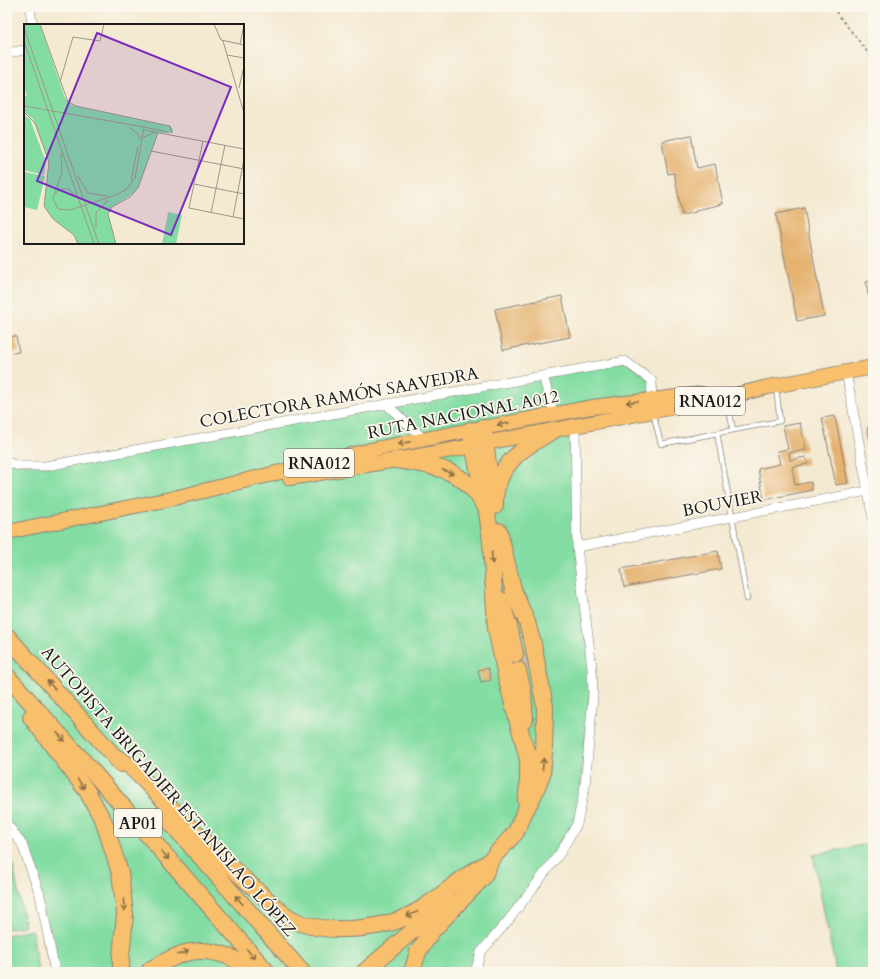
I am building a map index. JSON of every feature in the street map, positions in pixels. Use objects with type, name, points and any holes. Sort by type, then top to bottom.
[{"type":"highway","points":[[529,763],[507,681],[496,629],[491,509],[496,487],[502,473],[511,460],[531,444],[554,430]]},
{"type":"highway","points":[[364,972],[428,918],[490,862],[516,832],[542,774],[544,736],[527,646],[491,509],[478,437]]},
{"type":"highway","name":"RNA012","points":[[396,460],[426,464],[448,471],[466,481],[481,500],[491,509]]},
{"type":"highway","points":[[494,577],[515,654],[516,624],[514,592]]},
{"type":"highway","name":"AUTOPISTA BRIGADIER ESTANISLAO LÓPEZ","points":[[7,636],[114,756],[302,972]]},
{"type":"highway","points":[[524,813],[529,763],[518,670],[532,709],[544,736]]},
{"type":"highway","name":"AP01","points":[[7,676],[93,772],[266,972]]},
{"type":"highway","points":[[7,686],[83,786],[104,822],[120,873],[125,914],[121,972]]},
{"type":"highway","points":[[114,756],[129,765],[234,871],[281,912],[297,922],[317,927],[354,929],[393,922],[417,912],[476,868],[490,862]]},
{"type":"highway","points":[[412,972],[418,952],[432,931],[484,876],[490,862]]},
{"type":"highway","points":[[149,972],[170,957],[191,951],[212,952],[231,958],[254,972]]},
{"type":"main road","name":"RUTA NACIONAL A012","points":[[170,499],[375,449],[424,439],[478,437],[575,427],[652,406],[727,394],[873,367]]},
{"type":"main road","name":"RUTA NACIONAL A012","points":[[7,532],[170,499],[396,460],[554,414],[592,407],[652,406]]},
{"type":"street","points":[[30,7],[32,24]]},
{"type":"street","points":[[7,53],[24,50]]},
{"type":"street","name":"COLECTORA RAMÓN SAAVEDRA","points":[[7,462],[19,466],[46,466],[625,361],[652,380],[652,406]]},
{"type":"street","points":[[846,372],[870,491],[873,520]]},
{"type":"street","points":[[543,376],[554,414]]},
{"type":"street","points":[[387,405],[424,439]]},
{"type":"street","points":[[475,972],[481,952],[507,922],[560,853],[577,824],[585,786],[593,696],[592,668],[577,547],[575,427]]},
{"type":"street","name":"BOUVIER","points":[[577,547],[870,491]]},
{"type":"street","points":[[7,824],[22,844],[40,895],[55,972]]},
{"type":"lane","points":[[652,406],[661,444],[780,421],[772,386]]},
{"type":"lane","points":[[727,394],[733,430]]},
{"type":"lane","points":[[717,433],[747,599]]},
{"type":"path","points":[[832,7],[873,59]]},
{"type":"green space","points":[[625,361],[652,381],[651,400],[575,427],[577,547],[592,668],[577,824],[481,952],[475,972],[55,972],[40,895],[22,844],[7,824],[7,462],[46,466]]},
{"type":"green space","points":[[873,843],[873,972],[836,972],[813,855]]},
{"type":"green space","points":[[7,848],[10,851],[25,926],[7,929]]},
{"type":"green space","points":[[32,930],[38,972],[7,972],[7,935]]},
{"type":"building","points":[[691,135],[697,168],[715,164],[723,204],[696,210],[696,212],[682,215],[674,173],[668,174],[662,141]]},
{"type":"building","points":[[804,208],[824,316],[797,321],[776,214]]},
{"type":"building","points":[[873,281],[873,294],[868,295],[866,282]]},
{"type":"building","points":[[7,284],[11,305],[7,305]]},
{"type":"building","points":[[562,296],[570,337],[503,350],[495,309]]},
{"type":"building","points":[[16,336],[19,352],[7,354],[7,337]]},
{"type":"building","points":[[835,416],[848,483],[836,485],[822,418]]},
{"type":"building","points":[[800,423],[806,450],[789,453],[790,460],[806,457],[808,464],[792,467],[795,485],[811,482],[812,490],[764,500],[758,469],[780,464],[777,451],[788,449],[783,426]]},
{"type":"building","points":[[873,427],[873,444],[871,445],[867,428]]},
{"type":"building","points":[[718,551],[721,569],[624,587],[621,569]]},
{"type":"building","points":[[524,652],[527,668],[508,672],[505,656]]},
{"type":"building","points":[[488,668],[491,680],[481,682],[478,670]]},
{"type":"tunnel","points":[[521,653],[524,669]]}]
